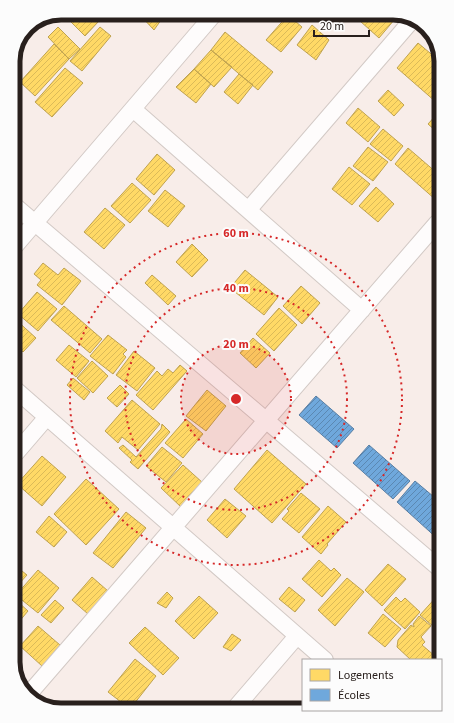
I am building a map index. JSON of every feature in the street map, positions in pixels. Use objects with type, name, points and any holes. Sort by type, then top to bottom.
[{"type":"street","points":[[20,240],[210,20]]},
{"type":"street","points":[[249,209],[409,23]]},
{"type":"street","points":[[133,108],[362,310]]},
{"type":"street","points":[[20,209],[434,564]]},
{"type":"street","points":[[31,690],[434,227]]},
{"type":"street","points":[[20,393],[324,659]]},
{"type":"street","points":[[20,448],[47,417]]},
{"type":"street","points":[[239,703],[297,636]]},
{"type":"building: Logements","points":[[69,20],[99,21],[85,36]]},
{"type":"building: Logements","points":[[145,20],[161,20],[154,30]]},
{"type":"building: Logements","points":[[284,20],[294,20],[302,27],[281,52],[266,40]]},
{"type":"building: Logements","points":[[359,20],[394,20],[379,38]]},
{"type":"building: Logements","points":[[312,25],[329,40],[316,60],[297,45]]},
{"type":"building: Logements","points":[[58,27],[80,49],[69,59],[48,37]]},
{"type":"building: Logements","points":[[100,27],[111,36],[82,71],[70,61]]},
{"type":"building: Logements","points":[[225,32],[273,72],[258,90],[211,50]]},
{"type":"building: Logements","points":[[418,43],[433,56],[434,100],[397,68]]},
{"type":"building: Logements","points":[[54,44],[69,59],[35,96],[20,82]]},
{"type":"building: Logements","points":[[211,50],[232,67],[214,87],[194,69]]},
{"type":"building: Logements","points":[[65,68],[83,83],[52,117],[35,102]]},
{"type":"building: Logements","points":[[194,69],[211,84],[196,103],[176,87]]},
{"type":"building: Logements","points":[[239,74],[253,85],[238,104],[224,92]]},
{"type":"building: Logements","points":[[388,90],[404,105],[394,116],[378,101]]},
{"type":"building: Logements","points":[[358,108],[380,127],[368,142],[346,123]]},
{"type":"building: Logements","points":[[434,117],[434,129],[428,124]]},
{"type":"building: Logements","points":[[383,129],[403,146],[391,161],[370,144]]},
{"type":"building: Logements","points":[[368,147],[388,162],[373,181],[353,166]]},
{"type":"building: Logements","points":[[408,148],[434,170],[434,198],[395,164]]},
{"type":"building: Logements","points":[[157,154],[175,170],[154,195],[136,179]]},
{"type":"building: Logements","points":[[349,167],[370,184],[352,205],[332,189]]},
{"type":"building: Logements","points":[[132,183],[151,200],[130,223],[111,206]]},
{"type":"building: Logements","points":[[376,187],[394,204],[378,222],[359,206]]},
{"type":"building: Logements","points":[[165,190],[185,206],[168,227],[148,211]]},
{"type":"building: Logements","points":[[105,208],[125,225],[104,249],[84,232]]},
{"type":"building: Logements","points":[[192,244],[208,260],[192,277],[176,262]]},
{"type":"building: Logements","points":[[43,263],[58,275],[64,268],[81,281],[62,305],[37,285],[41,280],[34,274]]},
{"type":"building: Logements","points":[[245,270],[278,297],[264,315],[230,288]]},
{"type":"building: Logements","points":[[152,275],[176,296],[168,305],[145,283]]},
{"type":"building: Logements","points":[[301,286],[320,303],[302,324],[283,306]]},
{"type":"building: Logements","points":[[37,292],[57,309],[38,331],[20,316],[20,312]]},
{"type":"building: Logements","points":[[64,306],[102,339],[90,353],[51,320]]},
{"type":"building: Logements","points":[[279,308],[297,325],[274,351],[256,334]]},
{"type":"building: Logements","points":[[20,324],[36,338],[23,352],[20,349]]},
{"type":"building: Logements","points":[[108,335],[127,350],[123,354],[126,357],[113,374],[90,356]]},
{"type":"building: Logements","points":[[253,338],[270,353],[256,368],[240,353]]},
{"type":"building: Logements","points":[[69,345],[89,361],[76,377],[56,360]]},
{"type":"building: Logements","points":[[134,351],[155,368],[137,391],[116,375]]},
{"type":"building: Logements","points":[[92,361],[108,376],[93,393],[77,378]]},
{"type":"building: Logements","points":[[180,365],[187,371],[153,410],[136,395],[157,371],[162,376],[168,369],[173,373]]},
{"type":"building: Logements","points":[[73,378],[90,392],[84,400],[67,385]]},
{"type":"building: Logements","points":[[120,385],[129,394],[117,407],[107,398]]},
{"type":"building: Logements","points":[[207,390],[226,406],[206,431],[186,416]]},
{"type":"building: Logements","points":[[132,400],[160,424],[138,450],[122,437],[118,443],[105,431]]},
{"type":"building: Logements","points":[[186,419],[203,434],[183,458],[165,443]]},
{"type":"building: Logements","points":[[162,424],[170,432],[138,469],[130,462],[132,460],[119,448],[123,445],[136,457],[161,429]]},
{"type":"building: Logements","points":[[162,447],[182,463],[166,482],[146,466]]},
{"type":"building: Logements","points":[[267,450],[306,484],[272,523],[234,489]]},
{"type":"building: Logements","points":[[42,456],[66,477],[42,506],[20,487],[20,481]]},
{"type":"building: Logements","points":[[183,465],[203,483],[181,507],[161,488]]},
{"type":"building: Logements","points":[[86,479],[119,509],[86,545],[54,514]]},
{"type":"building: Logements","points":[[301,493],[320,509],[299,533],[282,519],[289,511],[287,509]]},
{"type":"building: Logements","points":[[225,499],[246,516],[227,538],[207,520]]},
{"type":"building: Logements","points":[[328,506],[346,522],[327,544],[328,545],[321,554],[302,537]]},
{"type":"building: Logements","points":[[126,512],[146,528],[113,568],[93,553]]},
{"type":"building: Logements","points":[[49,516],[67,532],[54,547],[36,532]]},
{"type":"building: Logements","points":[[319,560],[331,571],[334,568],[341,575],[322,597],[302,579]]},
{"type":"building: Logements","points":[[388,564],[406,579],[382,606],[365,590]]},
{"type":"building: Logements","points":[[20,569],[27,575],[20,583]]},
{"type":"building: Logements","points":[[38,570],[59,588],[38,613],[20,598],[20,591]]},
{"type":"building: Logements","points":[[92,577],[108,591],[88,614],[72,600]]},
{"type":"building: Logements","points":[[347,578],[364,592],[335,626],[318,610]]},
{"type":"building: Logements","points":[[289,587],[305,600],[295,612],[279,599]]},
{"type":"building: Logements","points":[[167,592],[173,598],[166,608],[157,603]]},
{"type":"building: Logements","points":[[199,596],[218,613],[194,639],[175,621]]},
{"type":"building: Logements","points":[[396,597],[401,602],[405,598],[420,612],[405,629],[384,610]]},
{"type":"building: Logements","points":[[434,599],[434,627],[420,615]]},
{"type":"building: Logements","points":[[55,600],[64,608],[51,623],[41,615]]},
{"type":"building: Logements","points":[[20,604],[28,611],[20,621]]},
{"type":"building: Logements","points":[[383,614],[401,629],[385,647],[368,633]]},
{"type":"building: Logements","points":[[419,616],[431,626],[421,637],[425,642],[422,645],[434,655],[432,659],[410,659],[397,647],[398,640],[411,625],[414,627],[413,624]]},
{"type":"building: Logements","points":[[38,626],[60,645],[42,666],[20,646]]},
{"type":"building: Logements","points":[[145,627],[179,658],[163,675],[129,643]]},
{"type":"building: Logements","points":[[232,634],[241,640],[231,651],[223,647]]},
{"type":"building: Logements","points":[[135,659],[156,676],[135,703],[122,703],[108,692]]},
{"type":"building: Écoles","points":[[316,396],[354,429],[337,448],[299,415]]},
{"type":"building: Écoles","points":[[369,445],[410,481],[393,499],[353,463]]},
{"type":"building: Écoles","points":[[415,481],[434,497],[434,536],[397,502]]}]
